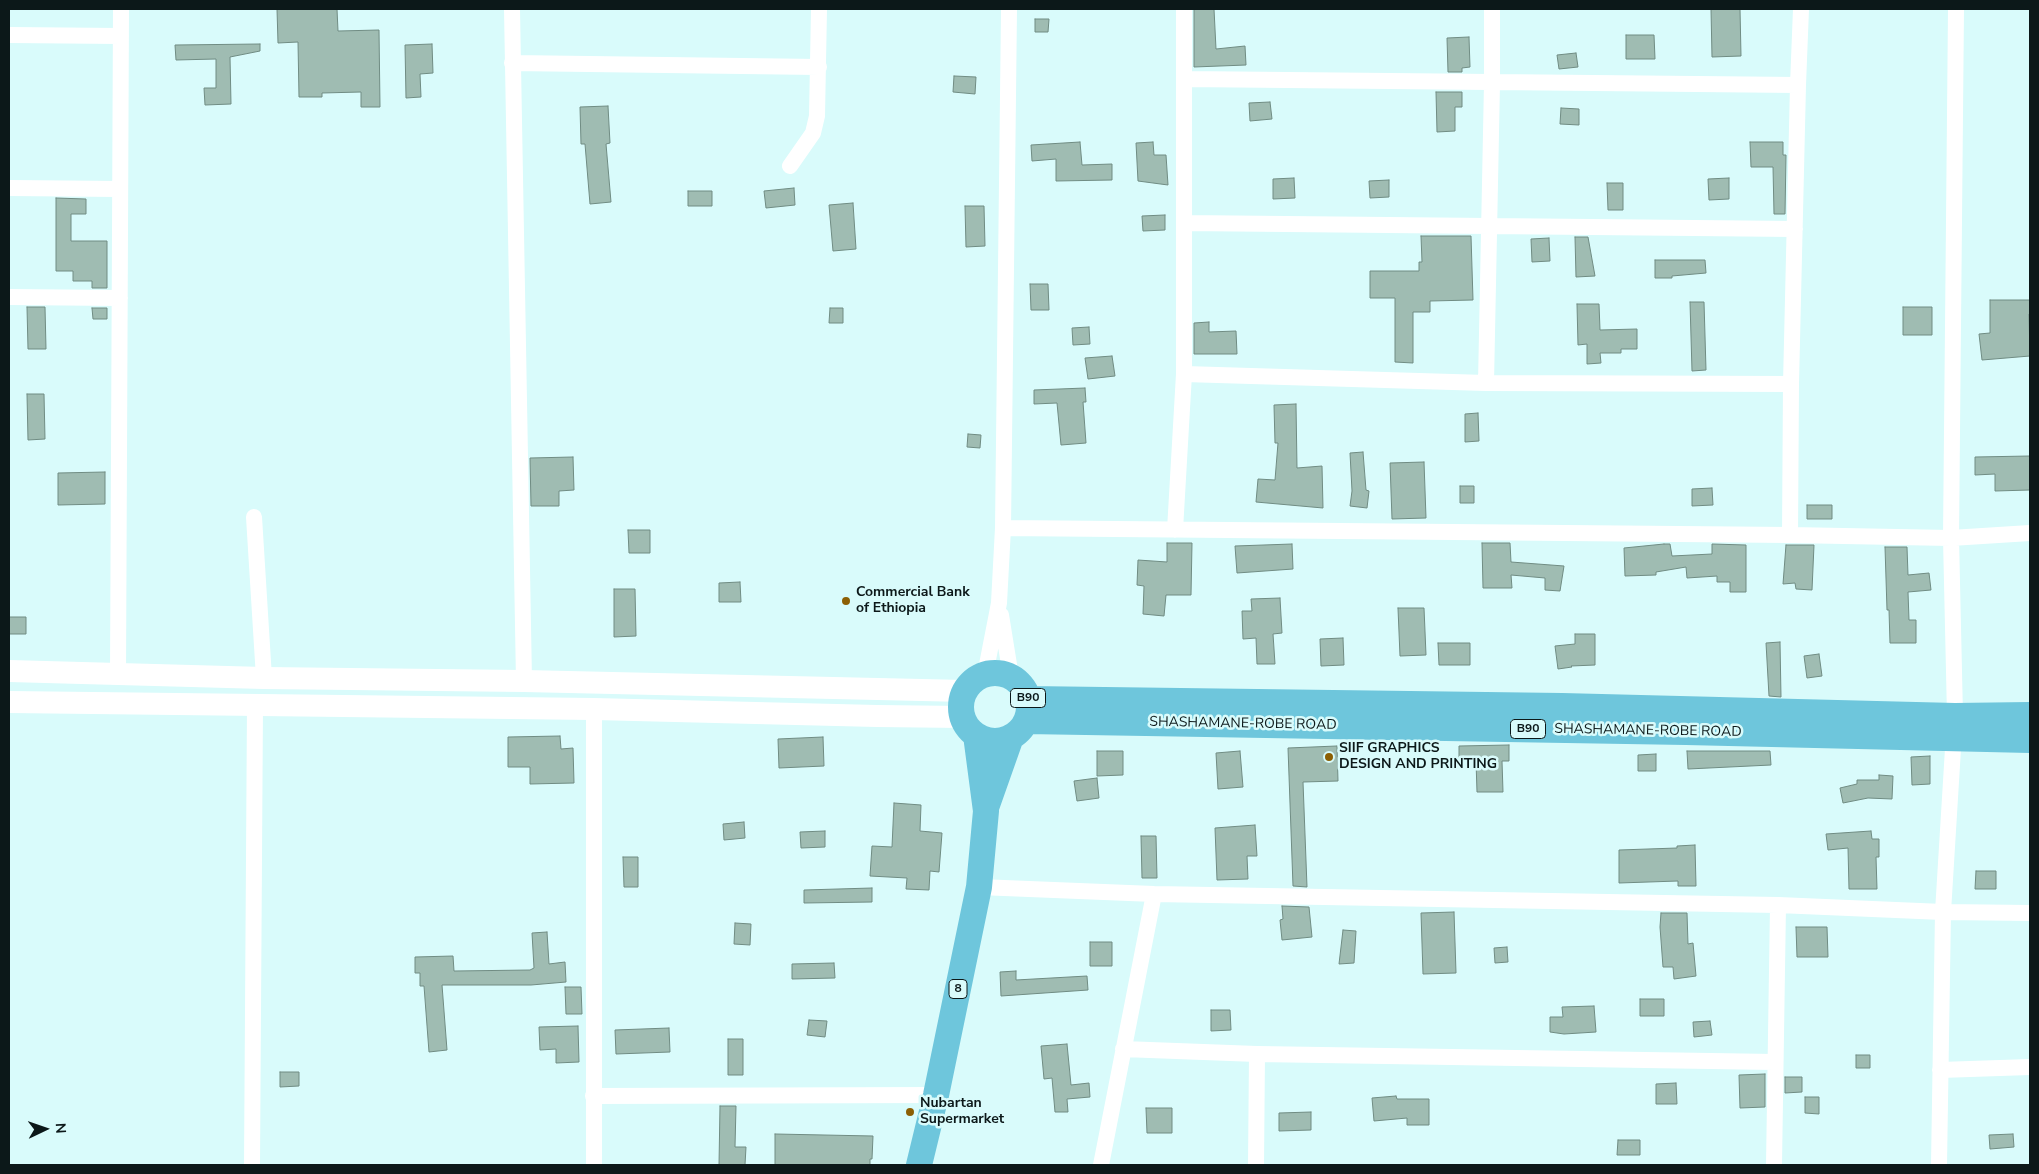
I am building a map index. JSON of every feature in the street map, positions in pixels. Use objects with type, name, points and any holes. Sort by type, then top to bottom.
[{"type":"main road","points":[[9,671],[264,678],[524,680],[972,704]]},
{"type":"main road","name":"B90","points":[[972,704],[1003,674],[1019,683],[1022,719]]},
{"type":"main road","points":[[9,702],[594,709],[877,716],[972,704]]},
{"type":"main road","name":"SHASHAMANE-ROBE ROAD","points":[[972,704],[989,740],[1004,740],[1022,719],[1686,732],[1954,728],[2030,715]]},
{"type":"main road","name":"8","points":[[920,1165],[979,887],[986,810],[972,704]]},
{"type":"main road","name":"8","points":[[986,810],[1022,719]]},
{"type":"main road","name":"SHASHAMANE-ROBE ROAD","points":[[1954,728],[2030,740]]},
{"type":"street","points":[[118,675],[121,9]]},
{"type":"street","points":[[512,9],[524,680]]},
{"type":"street","points":[[790,166],[813,133],[817,116],[819,9]]},
{"type":"street","points":[[972,704],[999,602],[1003,528],[1009,9]]},
{"type":"street","points":[[1175,530],[1184,374],[1184,9]]},
{"type":"street","points":[[1486,383],[1492,9]]},
{"type":"street","points":[[1790,535],[1791,384],[1801,9]]},
{"type":"street","points":[[1939,1165],[1943,912],[1954,728],[1951,538],[1956,9]]},
{"type":"street","points":[[9,35],[121,36]]},
{"type":"street","points":[[512,63],[819,67]]},
{"type":"street","points":[[1185,79],[1798,85]]},
{"type":"street","points":[[9,188],[120,188]]},
{"type":"street","points":[[1184,223],[1795,229]]},
{"type":"street","points":[[9,297],[120,298]]},
{"type":"street","points":[[1184,374],[1486,383],[1791,384]]},
{"type":"street","points":[[254,517],[264,678]]},
{"type":"street","points":[[1003,528],[1951,538],[2030,533]]},
{"type":"street","points":[[999,602],[1011,677]]},
{"type":"street","points":[[252,1165],[255,704]]},
{"type":"street","points":[[594,709],[594,1165]]},
{"type":"street","points":[[979,887],[1154,894],[1778,905],[1943,912],[2030,913]]},
{"type":"street","points":[[1101,1165],[1154,894]]},
{"type":"street","points":[[1774,1165],[1778,905]]},
{"type":"street","points":[[1123,1050],[1256,1054],[1776,1062]]},
{"type":"street","points":[[1256,1054],[1256,1165]]},
{"type":"street","points":[[1940,1070],[2030,1067]]},
{"type":"street","points":[[593,1096],[936,1095]]},
{"type":"building","points":[[277,9],[337,9],[338,31],[379,30],[380,107],[361,107],[361,92],[322,93],[322,97],[299,97],[298,42],[278,43]]},
{"type":"building","points":[[1194,9],[1214,9],[1216,49],[1245,46],[1246,65],[1194,67]]},
{"type":"building","points":[[1711,9],[1740,9],[1741,56],[1712,57]]},
{"type":"building","points":[[1035,19],[1049,19],[1048,32],[1035,32]]},
{"type":"building","points":[[1626,35],[1654,35],[1655,59],[1626,59]]},
{"type":"building","points":[[1469,37],[1470,67],[1462,68],[1462,72],[1448,72],[1447,38]]},
{"type":"building","points":[[260,44],[260,51],[230,57],[231,104],[205,105],[204,88],[216,88],[216,59],[176,60],[175,45]]},
{"type":"building","points":[[432,44],[433,73],[420,74],[421,97],[406,98],[405,45]]},
{"type":"building","points":[[1576,53],[1578,67],[1559,69],[1557,55]]},
{"type":"building","points":[[954,76],[976,77],[975,94],[953,92]]},
{"type":"building","points":[[1436,92],[1462,92],[1462,107],[1455,107],[1455,131],[1437,132]]},
{"type":"building","points":[[1270,102],[1272,119],[1250,121],[1249,103]]},
{"type":"building","points":[[608,106],[610,143],[606,144],[611,202],[590,204],[585,144],[581,144],[580,107]]},
{"type":"building","points":[[1561,108],[1579,109],[1579,125],[1560,124]]},
{"type":"building","points":[[1080,142],[1082,165],[1112,164],[1112,180],[1056,181],[1056,159],[1032,161],[1031,145]]},
{"type":"building","points":[[1153,142],[1154,155],[1166,155],[1168,185],[1138,181],[1136,143]]},
{"type":"building","points":[[1750,142],[1783,142],[1783,155],[1786,155],[1785,214],[1774,214],[1773,167],[1751,167]]},
{"type":"building","points":[[1294,178],[1295,198],[1273,199],[1273,179]]},
{"type":"building","points":[[1729,178],[1729,199],[1709,200],[1708,179]]},
{"type":"building","points":[[1389,180],[1389,197],[1370,198],[1369,181]]},
{"type":"building","points":[[1607,183],[1623,183],[1623,210],[1608,210]]},
{"type":"building","points":[[794,188],[795,205],[766,208],[764,191]]},
{"type":"building","points":[[688,191],[712,191],[712,206],[688,206]]},
{"type":"building","points":[[56,198],[86,199],[86,214],[71,214],[71,241],[107,241],[107,288],[92,288],[92,281],[73,281],[73,271],[56,271]]},
{"type":"building","points":[[853,203],[856,249],[833,251],[829,205]]},
{"type":"building","points":[[965,206],[984,206],[985,246],[966,247]]},
{"type":"building","points":[[1165,215],[1165,230],[1143,231],[1142,216]]},
{"type":"building","points":[[1421,236],[1471,236],[1473,300],[1430,301],[1430,312],[1413,312],[1413,363],[1395,362],[1395,298],[1370,298],[1370,271],[1419,271],[1419,262],[1422,262]]},
{"type":"building","points":[[1575,237],[1588,237],[1595,276],[1576,277]]},
{"type":"building","points":[[1549,238],[1550,261],[1532,262],[1531,239]]},
{"type":"building","points":[[1655,260],[1705,260],[1706,273],[1672,276],[1672,278],[1655,278]]},
{"type":"building","points":[[1030,284],[1048,284],[1049,310],[1031,310]]},
{"type":"building","points":[[1990,300],[2030,300],[2030,356],[1982,360],[1979,334],[1990,333]]},
{"type":"building","points":[[1690,302],[1704,302],[1706,370],[1692,371]]},
{"type":"building","points":[[1577,304],[1599,304],[1600,330],[1637,329],[1637,349],[1621,349],[1621,353],[1600,353],[1601,363],[1587,364],[1587,344],[1578,345]]},
{"type":"building","points":[[27,307],[45,307],[46,349],[28,349]]},
{"type":"building","points":[[1903,307],[1932,307],[1932,335],[1903,335]]},
{"type":"building","points":[[92,308],[107,308],[107,319],[93,319]]},
{"type":"building","points":[[830,308],[843,308],[843,323],[829,323]]},
{"type":"building","points":[[1209,322],[1209,332],[1236,331],[1237,354],[1194,354],[1194,323]]},
{"type":"building","points":[[1089,327],[1090,344],[1073,345],[1072,328]]},
{"type":"building","points":[[1112,356],[1115,376],[1088,379],[1085,358]]},
{"type":"building","points":[[1085,388],[1086,402],[1083,402],[1086,443],[1061,445],[1057,403],[1034,404],[1034,390]]},
{"type":"building","points":[[27,394],[44,394],[45,439],[28,440]]},
{"type":"building","points":[[1296,404],[1297,468],[1322,466],[1323,508],[1256,502],[1258,479],[1275,480],[1278,443],[1275,443],[1274,405]]},
{"type":"building","points":[[1478,413],[1479,441],[1465,442],[1465,414]]},
{"type":"building","points":[[968,434],[981,435],[980,448],[967,447]]},
{"type":"building","points":[[1363,452],[1366,490],[1369,491],[1367,508],[1350,506],[1352,491],[1350,453]]},
{"type":"building","points":[[2030,456],[2030,490],[1995,491],[1995,474],[1975,475],[1975,457]]},
{"type":"building","points":[[573,457],[574,490],[559,491],[559,506],[531,506],[530,458]]},
{"type":"building","points":[[1424,462],[1426,518],[1392,519],[1390,463]]},
{"type":"building","points":[[105,472],[105,504],[58,505],[58,473]]},
{"type":"building","points":[[1460,486],[1474,486],[1474,503],[1460,503]]},
{"type":"building","points":[[1712,488],[1713,505],[1692,506],[1692,489]]},
{"type":"building","points":[[1807,505],[1832,505],[1832,519],[1807,519]]},
{"type":"building","points":[[628,530],[650,530],[650,553],[629,553]]},
{"type":"building","points":[[1167,543],[1192,543],[1191,595],[1166,595],[1164,616],[1143,614],[1144,586],[1137,585],[1138,560],[1167,562]]},
{"type":"building","points":[[1482,543],[1510,543],[1511,562],[1564,566],[1560,591],[1545,590],[1545,578],[1511,575],[1512,588],[1483,588]]},
{"type":"building","points":[[1292,544],[1293,569],[1237,573],[1235,546]]},
{"type":"building","points":[[1670,544],[1672,556],[1712,554],[1712,544],[1746,545],[1746,592],[1730,592],[1730,582],[1717,582],[1717,576],[1687,578],[1686,567],[1656,572],[1656,575],[1625,576],[1624,548]]},
{"type":"building","points":[[1786,545],[1814,545],[1812,590],[1796,589],[1795,583],[1783,584]]},
{"type":"building","points":[[1885,547],[1907,547],[1908,575],[1929,573],[1931,590],[1908,592],[1909,620],[1916,620],[1916,643],[1890,643]]},
{"type":"building","points":[[740,582],[741,602],[719,602],[719,583]]},
{"type":"building","points":[[614,589],[635,589],[636,636],[614,637]]},
{"type":"building","points":[[1280,598],[1282,633],[1273,634],[1275,664],[1257,664],[1256,638],[1243,639],[1242,611],[1252,611],[1251,599]]},
{"type":"building","points":[[1398,608],[1424,608],[1426,655],[1400,656]]},
{"type":"building","points":[[9,617],[26,617],[26,634],[9,634]]},
{"type":"building","points":[[1575,634],[1595,634],[1595,665],[1571,666],[1558,669],[1555,646],[1575,644]]},
{"type":"building","points":[[1343,638],[1344,665],[1321,666],[1320,639]]},
{"type":"building","points":[[1780,642],[1781,697],[1769,696],[1766,643]]},
{"type":"building","points":[[1438,643],[1470,643],[1470,665],[1439,665]]},
{"type":"building","points":[[1819,654],[1822,676],[1807,678],[1804,656]]},
{"type":"building","points":[[560,736],[561,749],[573,748],[574,783],[530,784],[530,767],[508,767],[508,737]]},
{"type":"building","points":[[823,737],[824,766],[779,768],[778,739]]},
{"type":"building","points":[[1509,745],[1509,761],[1502,761],[1503,792],[1477,792],[1476,761],[1459,762],[1459,746]]},
{"type":"building","points":[[1337,746],[1338,781],[1303,782],[1307,887],[1293,886],[1288,748]]},
{"type":"building","points":[[1097,751],[1123,751],[1123,775],[1097,776]]},
{"type":"building","points":[[1240,751],[1243,787],[1218,789],[1216,753]]},
{"type":"building","points":[[1687,751],[1770,751],[1771,765],[1688,769]]},
{"type":"building","points":[[1656,754],[1656,771],[1638,771],[1638,755]]},
{"type":"building","points":[[1930,756],[1930,784],[1912,785],[1911,757]]},
{"type":"building","points":[[1879,775],[1893,776],[1892,799],[1868,798],[1843,803],[1840,788],[1857,784],[1857,780],[1879,780]]},
{"type":"building","points":[[1097,778],[1099,798],[1077,801],[1074,781]]},
{"type":"building","points":[[894,803],[921,805],[920,831],[942,833],[939,872],[930,871],[929,890],[906,889],[907,878],[870,876],[872,846],[892,847]]},
{"type":"building","points":[[744,822],[745,838],[724,840],[723,824]]},
{"type":"building","points":[[1255,825],[1257,856],[1247,856],[1248,879],[1217,880],[1215,828]]},
{"type":"building","points":[[825,831],[825,847],[801,848],[800,832]]},
{"type":"building","points":[[1871,831],[1872,839],[1879,839],[1879,857],[1876,857],[1877,889],[1849,889],[1848,848],[1828,850],[1826,834]]},
{"type":"building","points":[[1141,836],[1156,836],[1157,878],[1142,878]]},
{"type":"building","points":[[1695,845],[1696,886],[1678,886],[1678,881],[1619,883],[1619,850],[1677,848],[1677,846]]},
{"type":"building","points":[[623,857],[638,857],[638,887],[624,887]]},
{"type":"building","points":[[1976,871],[1996,871],[1996,889],[1975,889]]},
{"type":"building","points":[[872,888],[872,902],[804,903],[804,890]]},
{"type":"building","points":[[1282,906],[1309,907],[1312,937],[1282,940],[1280,920],[1283,919]]},
{"type":"building","points":[[1454,912],[1456,973],[1423,974],[1421,913]]},
{"type":"building","points":[[1661,913],[1687,913],[1688,944],[1693,943],[1696,976],[1674,979],[1673,967],[1663,967],[1660,927]]},
{"type":"building","points":[[735,923],[751,924],[750,945],[734,944]]},
{"type":"building","points":[[1796,927],[1827,927],[1828,957],[1797,957]]},
{"type":"building","points":[[1343,930],[1356,931],[1354,963],[1339,964]]},
{"type":"building","points":[[547,932],[549,964],[565,962],[566,982],[531,985],[442,985],[447,1050],[429,1052],[424,986],[420,986],[420,973],[415,973],[415,957],[453,956],[454,971],[530,970],[534,968],[532,933]]},
{"type":"building","points":[[1090,942],[1112,942],[1112,966],[1090,966]]},
{"type":"building","points":[[1507,947],[1508,962],[1495,963],[1494,948]]},
{"type":"building","points":[[834,963],[835,978],[792,979],[792,964]]},
{"type":"building","points":[[1016,971],[1016,980],[1087,976],[1088,990],[1001,996],[1000,972]]},
{"type":"building","points":[[565,987],[581,987],[582,1014],[566,1014]]},
{"type":"building","points":[[1640,999],[1664,999],[1664,1016],[1640,1016]]},
{"type":"building","points":[[1594,1006],[1596,1032],[1564,1034],[1550,1032],[1550,1017],[1563,1017],[1562,1007]]},
{"type":"building","points":[[1211,1010],[1230,1010],[1231,1030],[1211,1031]]},
{"type":"building","points":[[809,1020],[827,1021],[825,1037],[807,1035]]},
{"type":"building","points":[[1710,1021],[1712,1035],[1694,1037],[1693,1022]]},
{"type":"building","points":[[578,1026],[579,1062],[556,1063],[556,1049],[540,1050],[539,1027]]},
{"type":"building","points":[[669,1028],[670,1052],[616,1054],[615,1030]]},
{"type":"building","points":[[728,1039],[743,1039],[743,1075],[728,1075]]},
{"type":"building","points":[[1067,1044],[1071,1085],[1089,1083],[1090,1097],[1067,1099],[1068,1112],[1055,1112],[1052,1078],[1044,1079],[1041,1046]]},
{"type":"building","points":[[1856,1055],[1870,1055],[1870,1068],[1856,1068]]},
{"type":"building","points":[[280,1072],[299,1072],[299,1086],[280,1087]]},
{"type":"building","points":[[1765,1074],[1765,1107],[1740,1108],[1739,1075]]},
{"type":"building","points":[[1785,1077],[1802,1077],[1802,1092],[1785,1093]]},
{"type":"building","points":[[1676,1083],[1677,1104],[1656,1104],[1656,1084]]},
{"type":"building","points":[[1396,1096],[1397,1099],[1429,1099],[1429,1125],[1407,1125],[1407,1118],[1374,1121],[1372,1098]]},
{"type":"building","points":[[1805,1097],[1819,1097],[1819,1114],[1805,1113]]},
{"type":"building","points":[[720,1106],[736,1106],[735,1147],[746,1147],[745,1165],[719,1165]]},
{"type":"building","points":[[1146,1108],[1172,1108],[1172,1133],[1147,1133]]},
{"type":"building","points":[[1311,1112],[1311,1130],[1279,1131],[1279,1113]]},
{"type":"building","points":[[775,1134],[873,1136],[872,1159],[870,1159],[870,1165],[775,1165]]},
{"type":"building","points":[[2013,1134],[2014,1147],[1990,1149],[1989,1135]]},
{"type":"building","points":[[1618,1140],[1640,1140],[1640,1155],[1617,1155]]},
{"type":"place","name":"Commercial Bank of Ethiopia","points":[[846,601]]},
{"type":"place","name":"SIIF GRAPHICS DESIGN AND PRINTING","points":[[1329,757]]},
{"type":"place","name":"Nubartan Supermarket","points":[[910,1112]]}]
